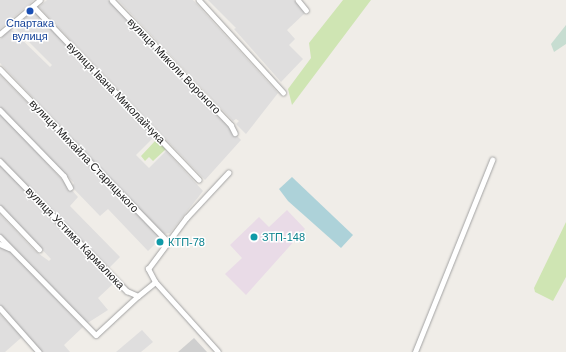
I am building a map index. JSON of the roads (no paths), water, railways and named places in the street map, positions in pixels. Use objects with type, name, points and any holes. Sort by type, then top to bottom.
[{"type":"street","points":[[0,34],[40,0]]},
{"type":"street","name":"вулиця Миколи Вороного","points":[[112,0],[231,125],[235,133]]},
{"type":"street","points":[[199,0],[283,92]]},
{"type":"street","points":[[298,0],[306,10]]},
{"type":"street","name":"вулиця Івана Миколайчука","points":[[33,6],[199,180]]},
{"type":"street","name":"вулиця Михайла Старицького","points":[[0,69],[168,242]]},
{"type":"street","points":[[0,110],[64,176],[70,186]]},
{"type":"street","points":[[415,352],[492,160]]},
{"type":"street","name":"вулиця Устима Кармалюка","points":[[0,161],[127,291],[138,296]]},
{"type":"street","points":[[218,352],[154,282],[148,269],[210,191],[228,173]]},
{"type":"street","points":[[0,208],[39,248]]},
{"type":"street","points":[[0,237],[10,249],[96,335],[154,282]]},
{"type":"street","points":[[0,244],[10,249]]},
{"type":"street","points":[[0,308],[39,352]]},
{"type":"water","points":[[292,177],[353,235],[341,248],[288,201],[279,189]]},
{"type":"place","name":"Спартака вулиця","points":[[30,11]]},
{"type":"place","name":"ЗТП-148","points":[[254,237]]},
{"type":"place","name":"КТП-78","points":[[160,242]]}]
